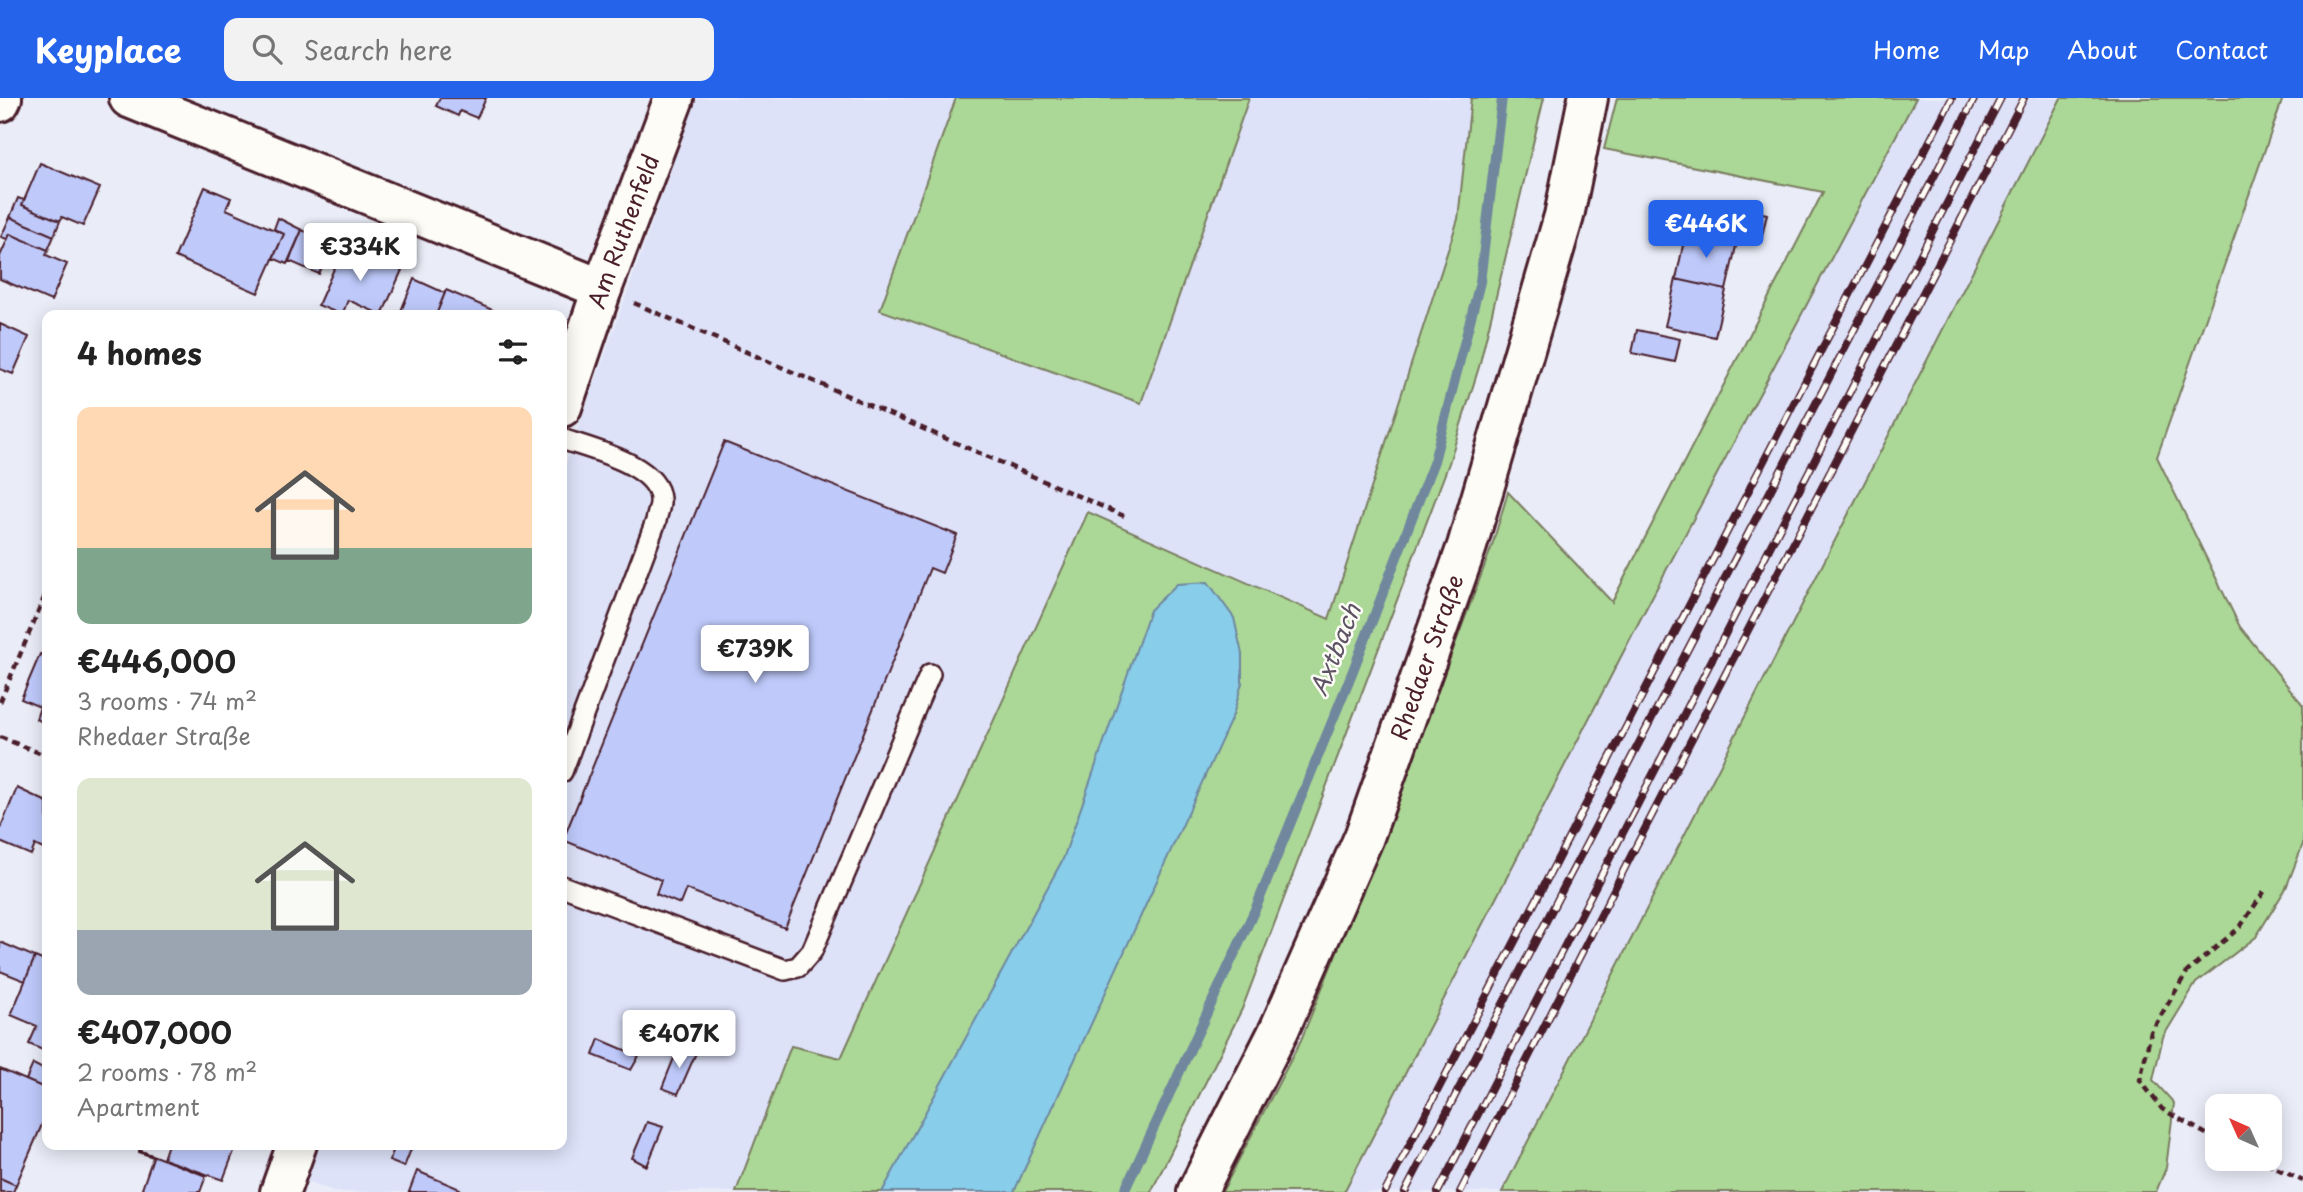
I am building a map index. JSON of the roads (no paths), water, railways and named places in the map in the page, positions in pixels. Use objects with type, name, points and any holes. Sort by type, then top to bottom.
[{"type":"street","points":[[129,98],[601,289]]},
{"type":"street","name":"Am Ruthenfeld","points":[[567,392],[601,289],[674,98]]},
{"type":"street","name":"Rhedaer Straße","points":[[1197,1192],[1279,1031],[1364,837],[1467,546],[1564,216],[1588,98]]},
{"type":"street","points":[[279,1192],[295,1150]]},
{"type":"lane","points":[[567,441],[622,460],[651,478],[660,498],[656,521],[567,759]]},
{"type":"lane","points":[[567,888],[785,970],[798,967],[812,951],[930,674]]},
{"type":"water","points":[[1208,582],[1234,618],[1242,654],[1242,683],[1233,715],[1014,1192],[882,1192],[1063,859],[1150,610],[1177,584]]},
{"type":"waterway","name":"Axtbach","points":[[1124,1192],[1257,905],[1352,673],[1434,461],[1480,282],[1502,98]]},
{"type":"railway","points":[[1385,1192],[1952,98]]},
{"type":"railway","points":[[1405,1192],[1975,98]]},
{"type":"railway","points":[[1438,1192],[2001,98]]},
{"type":"railway","points":[[1460,1192],[2024,98]]}]
